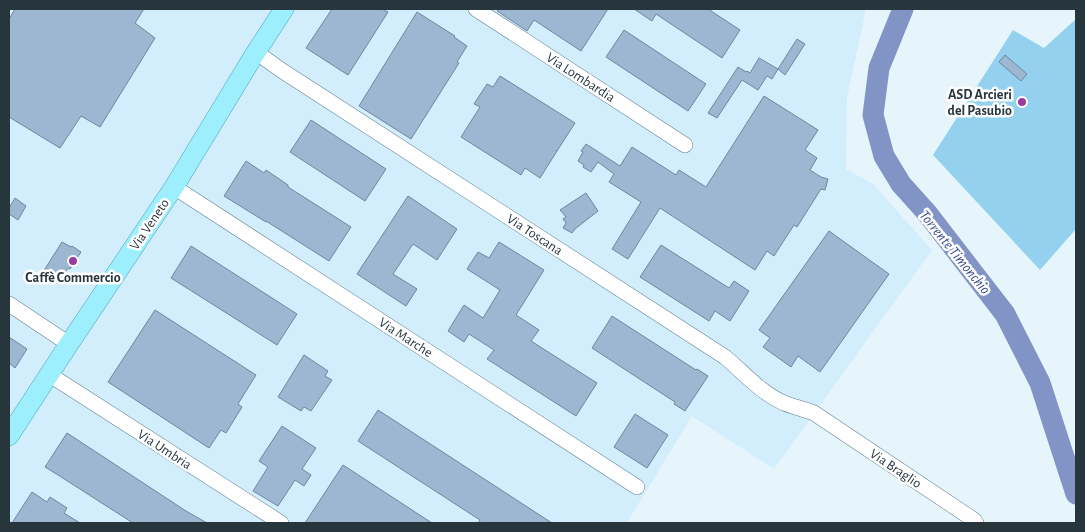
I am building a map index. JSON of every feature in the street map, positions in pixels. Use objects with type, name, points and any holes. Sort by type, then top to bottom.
[{"type":"main road","name":"Via Veneto","points":[[9,436],[174,187],[284,9]]},
{"type":"street","name":"Via Lombardia","points":[[476,9],[685,145]]},
{"type":"street","name":"Via Toscana","points":[[256,52],[725,357],[750,381],[767,393],[784,403],[814,413]]},
{"type":"street","name":"Via Marche","points":[[174,187],[637,487]]},
{"type":"street","points":[[9,304],[69,344]]},
{"type":"street","name":"Via Umbria","points":[[50,375],[280,523]]},
{"type":"street","name":"Via Braglio","points":[[814,413],[976,523]]},
{"type":"shaded area","points":[[9,9],[866,9],[847,98],[846,169],[873,184],[932,250],[774,469],[692,416],[628,523],[9,523]]},
{"type":"shaded area","name":"ASD Arcieri del Pasubio","points":[[1076,19],[1076,229],[1040,270],[933,155],[1013,30],[1044,48]]},
{"type":"building","points":[[15,9],[144,9],[135,23],[155,38],[100,127],[81,116],[60,148],[9,117],[9,19]]},
{"type":"building","points":[[332,9],[382,9],[388,12],[348,75],[306,48]]},
{"type":"building","points":[[499,9],[608,9],[581,51],[534,20],[527,31],[497,11]]},
{"type":"building","points":[[634,9],[708,9],[740,30],[722,58],[656,14],[652,21]]},
{"type":"building","points":[[417,12],[455,36],[467,46],[457,62],[459,63],[411,139],[359,106]]},
{"type":"building","points":[[624,30],[706,84],[688,111],[606,57]]},
{"type":"building","points":[[797,39],[805,44],[785,75],[778,69]]},
{"type":"building","points":[[1005,55],[1027,74],[1021,81],[999,62]]},
{"type":"building","points":[[759,58],[778,69],[772,79],[767,76],[758,90],[742,80],[717,118],[708,113],[738,67],[750,73]]},
{"type":"building","points":[[500,76],[575,123],[540,178],[525,168],[521,175],[461,137],[480,107],[474,104],[487,84],[493,87]]},
{"type":"building","points":[[764,96],[818,130],[805,150],[817,158],[810,170],[828,179],[825,190],[821,189],[797,227],[794,225],[774,256],[767,251],[755,270],[660,208],[628,259],[612,249],[641,202],[609,182],[614,174],[598,162],[591,172],[583,167],[584,165],[578,161],[583,152],[581,151],[586,144],[620,166],[632,147],[676,175],[679,170],[706,187]]},
{"type":"building","points":[[311,120],[386,169],[365,201],[290,152]]},
{"type":"building","points":[[246,161],[264,173],[266,170],[288,185],[288,187],[351,227],[329,261],[224,196]]},
{"type":"building","points":[[586,193],[598,211],[572,233],[563,228],[566,223],[563,219],[566,217],[560,210]]},
{"type":"building","points":[[408,196],[457,229],[437,260],[413,244],[393,274],[417,289],[406,306],[357,274]]},
{"type":"building","points":[[15,198],[26,206],[18,220],[9,214],[9,208]]},
{"type":"building","points":[[829,231],[889,274],[820,372],[798,356],[791,367],[763,347],[770,338],[759,330]]},
{"type":"building","points":[[62,242],[81,252],[59,282],[43,272]]},
{"type":"building","points":[[499,242],[544,270],[516,315],[539,330],[531,341],[597,383],[576,416],[487,359],[494,350],[469,334],[464,342],[448,331],[464,305],[483,318],[500,290],[467,269],[478,252],[489,258]]},
{"type":"building","points":[[661,245],[729,288],[734,281],[749,291],[730,321],[715,311],[709,321],[640,277]]},
{"type":"building","points":[[191,246],[297,314],[277,345],[171,278]]},
{"type":"building","points":[[155,310],[256,375],[238,404],[242,407],[226,433],[221,430],[209,448],[108,382]]},
{"type":"building","points":[[612,316],[708,376],[685,411],[674,404],[675,402],[592,348]]},
{"type":"building","points":[[9,337],[27,349],[15,368],[9,363]]},
{"type":"building","points":[[304,355],[328,371],[325,376],[332,380],[311,411],[304,407],[301,411],[278,397]]},
{"type":"building","points":[[378,410],[552,523],[478,523],[480,520],[358,441]]},
{"type":"building","points":[[635,414],[668,435],[647,468],[614,447]]},
{"type":"building","points":[[282,426],[316,448],[302,469],[311,475],[304,486],[295,480],[278,506],[253,491],[268,467],[259,461]]},
{"type":"building","points":[[67,433],[207,523],[133,523],[45,467]]},
{"type":"building","points":[[343,465],[432,523],[305,523]]},
{"type":"building","points":[[32,492],[47,502],[50,497],[67,508],[64,513],[80,523],[12,523]]},
{"type":"waterway","name":"Torrente Timonchio","points":[[903,9],[879,68],[873,115],[884,156],[901,184],[927,213],[1005,314],[1040,383],[1076,494]]},
{"type":"place","name":"ASD Arcieri del Pasubio","points":[[1022,102]]},
{"type":"place","name":"Caffè Commercio","points":[[73,261]]}]
